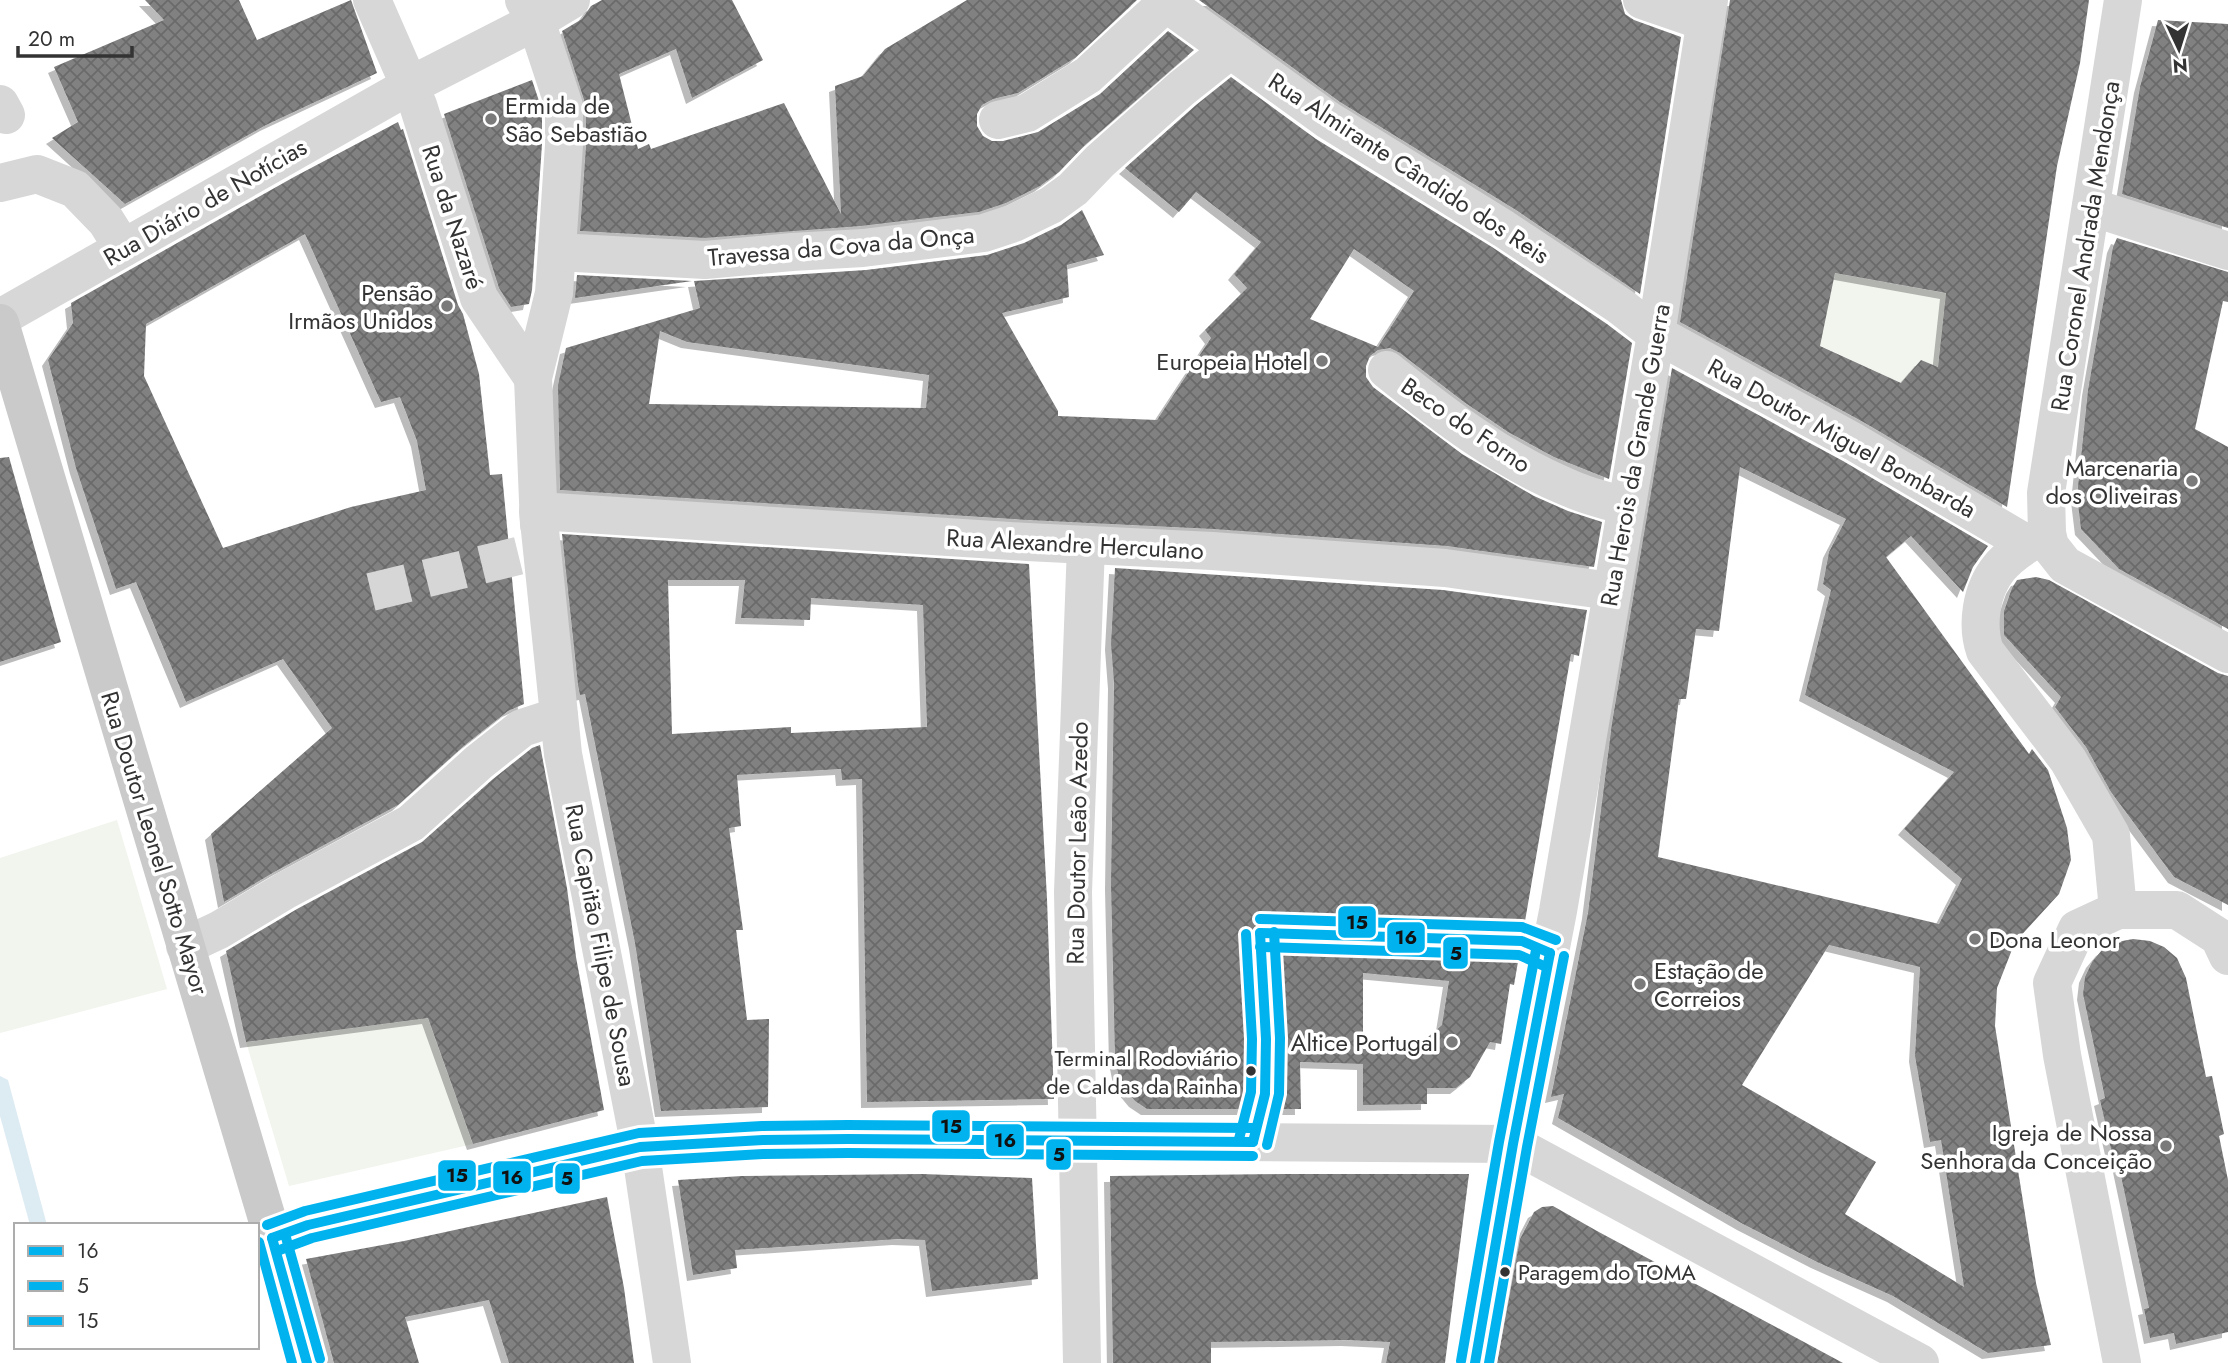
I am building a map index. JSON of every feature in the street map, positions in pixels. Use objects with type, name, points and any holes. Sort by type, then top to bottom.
[{"type":"main road","name":"Rua Doutor Leonel Sotto Mayor","points":[[0,323],[307,1363]]},
{"type":"street","name":"Rua da Nazaré","points":[[372,0],[418,105],[479,298],[533,378]]},
{"type":"street","name":"Rua Diário de Notícias","points":[[0,318],[409,86],[530,11],[571,0]]},
{"type":"street","points":[[1642,0],[1708,11]]},
{"type":"street","name":"Rua Coronel Andrada Mendonça","points":[[2037,538],[2123,0]]},
{"type":"street","points":[[998,120],[1027,113],[1088,75],[1164,1]]},
{"type":"street","name":"Rua Almirante Cândido dos Reis","points":[[1164,1],[1328,120],[1504,229],[1620,306],[1656,334]]},
{"type":"street","name":"Rua Capitão Filipe de Sousa","points":[[530,11],[564,106],[554,293],[533,378],[539,518],[559,716],[563,754],[640,1146],[672,1363]]},
{"type":"street","name":"Rua Herois da Grande Guerra","points":[[1475,1363],[1513,1144],[1558,911],[1708,11]]},
{"type":"street","name":"Travessa da Cova da Onça","points":[[557,252],[705,260],[792,251],[863,248],[984,233],[1014,223],[1051,205],[1073,189],[1100,161],[1182,88],[1230,50]]},
{"type":"street","points":[[0,183],[37,174],[75,189],[106,221],[122,248]]},
{"type":"street","points":[[2091,207],[2228,251]]},
{"type":"street","name":"Rua Doutor Miguel Bombarda","points":[[1656,334],[2037,538]]},
{"type":"street","name":"Beco do Forno","points":[[1387,370],[1440,412],[1502,454],[1570,489],[1626,506]]},
{"type":"street","name":"Rua Alexandre Herculano","points":[[539,518],[1212,551],[1445,568],[1611,591]]},
{"type":"street","points":[[2118,911],[2111,835],[2068,760],[1984,651],[1980,622],[1987,589],[1999,568],[2037,538],[2050,546],[2065,565],[2228,654]]},
{"type":"street","name":"Rua Doutor Leão Azedo","points":[[1082,1363],[1073,892],[1086,545]]},
{"type":"street","points":[[185,946],[219,930],[286,890],[411,823],[522,728],[559,716]]},
{"type":"street","points":[[2122,1363],[2062,1055],[2052,983],[2077,929],[2118,911],[2177,910],[2219,937],[2228,956]]},
{"type":"street","points":[[272,1238],[309,1225],[640,1146],[775,1140],[1513,1144],[1920,1363]]},
{"type":"shaded area","points":[[1835,273],[1949,294],[1938,367],[1921,360],[1901,383],[1806,339],[1829,303]]},
{"type":"shaded area","points":[[117,820],[167,989],[0,1033],[0,858]]},
{"type":"shaded area","points":[[425,1010],[473,1144],[289,1186],[246,1042],[380,1024]]},
{"type":"shaded area","points":[[0,1076],[8,1080],[46,1223],[29,1223],[0,1116]]},
{"type":"building","points":[[145,0],[239,0],[257,40],[351,0],[377,73],[266,125],[125,204],[52,138],[78,122],[54,67],[164,20]]},
{"type":"building","points":[[602,0],[732,0],[763,60],[692,98],[676,49],[619,74],[638,149],[649,144],[651,149],[784,103],[841,214],[835,86],[863,76],[885,49],[967,0],[1137,0],[1075,58],[1018,93],[993,99],[982,105],[977,114],[977,126],[983,136],[992,141],[1003,141],[1038,132],[1100,94],[1168,31],[1194,50],[1085,145],[1059,172],[1040,186],[1006,203],[979,212],[861,226],[705,238],[580,231],[586,106],[562,31],[582,19],[591,6]]},
{"type":"building","points":[[1199,0],[1621,0],[1625,14],[1634,20],[1681,37],[1640,294],[1516,210],[1340,102]]},
{"type":"building","points":[[1730,0],[2089,0],[2080,63],[2057,166],[2007,507],[1865,423],[1680,322]],"holes":[[[1835,273],[1946,293],[1938,367],[1921,360],[1901,383],[1820,346]]]},
{"type":"building","points":[[2158,20],[2228,24],[2228,228],[2122,194],[2140,87]]},
{"type":"building","points":[[1231,77],[1316,139],[1492,247],[1632,343],[1609,479],[1554,457],[1508,432],[1390,348],[1378,350],[1370,356],[1366,366],[1366,377],[1373,387],[1462,454],[1534,496],[1602,522],[1594,567],[1447,546],[1213,529],[560,490],[558,385],[566,348],[700,308],[694,281],[866,270],[987,255],[1024,243],[1061,225],[1082,210],[1104,255],[1067,265],[1069,297],[1002,313],[1058,411],[1058,416],[1157,420],[1211,338],[1205,330],[1247,288],[1234,274],[1261,242],[1196,192],[1179,212],[1125,168]],"holes":[[[1354,249],[1414,291],[1378,347],[1310,319]],[[660,331],[687,342],[929,375],[926,408],[649,404]]]},
{"type":"building","points":[[532,80],[542,110],[542,144],[532,290],[529,304],[511,307],[499,288],[444,114]]},
{"type":"building","points":[[398,122],[401,130],[403,129],[463,314],[479,374],[490,475],[502,474],[524,704],[508,711],[465,745],[398,805],[224,902],[211,834],[332,728],[283,659],[186,702],[136,582],[116,589],[76,468],[48,360],[73,323],[71,303],[294,177]],"holes":[[[305,234],[381,402],[400,397],[417,441],[426,490],[351,507],[223,548],[144,376],[146,324]]]},
{"type":"building","points":[[2117,238],[2228,272],[2228,302],[2223,301],[2195,429],[2228,447],[2228,629],[2119,569],[2081,529],[2077,496],[2088,390],[2113,247]]},
{"type":"building","points":[[577,275],[692,281],[575,298]]},
{"type":"building","points":[[1672,368],[1843,461],[1988,546],[1973,567],[1963,592],[1911,536],[1886,557],[2029,754],[2032,749],[2048,770],[2067,828],[2071,860],[2059,894],[2015,942],[1997,988],[1995,1026],[2036,1283],[2051,1345],[1988,1353],[1893,1296],[1817,1262],[1743,1224],[1558,1118],[1564,1094],[1551,1097],[1588,913],[1612,723]],"holes":[[[1740,467],[1846,519],[1829,552],[1823,584],[1831,590],[1805,695],[1954,772],[1904,829],[1962,879],[1939,924],[1658,857],[1679,699],[1686,699],[1696,629],[1719,631]],[[1829,945],[1920,967],[1915,1056],[1930,1142],[1941,1140],[1964,1287],[1845,1214],[1876,1162],[1742,1085]]]},
{"type":"building","points":[[9,457],[61,642],[0,662],[0,458]]},
{"type":"building","points":[[562,534],[1029,564],[1047,899],[1054,1099],[867,1102],[862,779],[842,780],[841,769],[737,775],[741,826],[729,828],[743,930],[736,930],[747,1020],[769,1019],[768,1107],[661,1111],[635,943],[585,694],[580,695]],"holes":[[[668,580],[745,580],[741,618],[810,620],[811,598],[923,605],[927,727],[791,733],[791,727],[672,734]]]},
{"type":"building","points":[[1115,568],[1443,590],[1587,610],[1579,656],[1571,654],[1514,985],[1510,984],[1501,1044],[1490,1042],[1470,1077],[1456,1088],[1427,1088],[1427,1104],[1363,1105],[1363,1064],[1300,1062],[1301,1109],[1147,1109],[1135,1101],[1120,1083],[1115,1058],[1111,884],[1114,683],[1111,644]],"holes":[[[1363,973],[1449,981],[1442,1025],[1414,1049],[1363,1049]]]},
{"type":"building","points":[[2036,577],[2049,580],[2228,676],[2228,905],[2174,877],[2111,792],[2086,747],[2055,707],[2061,697],[2004,635],[2004,611],[2012,588],[2017,580]]},
{"type":"building","points":[[540,745],[604,1110],[473,1144],[428,1018],[246,1042],[226,951],[297,909],[422,842],[493,779],[532,748]]},
{"type":"building","name":"Igreja de Nossa Senhora da Conceição","points":[[2133,939],[2150,941],[2164,947],[2177,958],[2186,978],[2206,1077],[2212,1076],[2224,1134],[2219,1136],[2228,1180],[2228,1332],[2176,1344],[2174,1333],[2150,1338],[2144,1309],[2149,1308],[2117,1157],[2113,1158],[2100,1100],[2105,1098],[2083,994],[2085,977],[2102,950],[2117,942]]},
{"type":"building","points":[[922,1174],[1032,1178],[1038,1279],[932,1291],[925,1240],[898,1239],[735,1250],[737,1268],[693,1275],[678,1180],[742,1176]]},
{"type":"building","points":[[1469,1174],[1445,1363],[1386,1363],[1390,1342],[1347,1340],[1211,1342],[1211,1363],[1113,1363],[1110,1176]]},
{"type":"building","points":[[607,1197],[624,1288],[634,1363],[509,1363],[489,1300],[405,1317],[419,1363],[334,1363],[306,1259],[404,1241]]},
{"type":"building","points":[[1553,1206],[1843,1363],[1497,1363],[1520,1239],[1534,1212],[1542,1207]]},
{"type":"tunnel","points":[[371,592],[542,550]]},
{"type":"tunnel","points":[[1253,1142],[1265,1094],[1266,1039],[1260,933],[1522,941],[1550,953]]},
{"type":"transit line","name":"15","points":[[1260,919],[1522,927],[1556,940]]},
{"type":"transit line","name":"5","points":[[1267,1145],[1279,1094],[1280,1038],[1274,932]]},
{"type":"transit line","name":"16","points":[[1260,933],[1522,941],[1550,953]]},
{"type":"transit line","name":"16","points":[[1253,1142],[1265,1094],[1266,1039],[1260,933]]},
{"type":"transit line","name":"15","points":[[1239,1139],[1251,1092],[1252,1039],[1246,934]]},
{"type":"transit line","name":"5","points":[[1260,947],[1519,955],[1544,966]]},
{"type":"transit line","name":"15","points":[[1461,1361],[1536,950]]},
{"type":"transit line","name":"16","points":[[1475,1363],[1550,953]]},
{"type":"transit line","name":"5","points":[[1489,1363],[1564,956]]},
{"type":"transit line","name":"15","points":[[267,1225],[305,1211],[639,1133],[762,1126],[848,1125],[1253,1128]]},
{"type":"transit line","name":"16","points":[[272,1238],[308,1225],[640,1147],[763,1140],[848,1139],[1253,1142]]},
{"type":"transit line","name":"5","points":[[277,1251],[312,1238],[642,1161],[763,1154],[848,1153],[1253,1156]]},
{"type":"transit line","name":"15","points":[[285,1234],[320,1359]]},
{"type":"transit line","name":"16","points":[[272,1238],[307,1363]]},
{"type":"transit line","name":"5","points":[[259,1242],[292,1363]]},
{"type":"place","name":"Ermida de São Sebastião","points":[[491,119]]},
{"type":"place","name":"Pensão Irmãos Unidos","points":[[447,306]]},
{"type":"place","name":"Europeia Hotel","points":[[1322,361]]},
{"type":"place","name":"Marcenaria dos Oliveiras","points":[[2192,481]]},
{"type":"place","name":"Dona Leonor","points":[[1975,939]]},
{"type":"place","name":"Estação de Correios","points":[[1640,984]]},
{"type":"place","name":"Altice Portugal","points":[[1452,1042]]},
{"type":"place","name":"Terminal Rodoviário de Caldas da Rainha","points":[[1251,1071]]},
{"type":"place","name":"Igreja de Nossa Senhora da Conceição","points":[[2166,1146]]},
{"type":"place","name":"Paragem do TOMA","points":[[1505,1272]]}]
